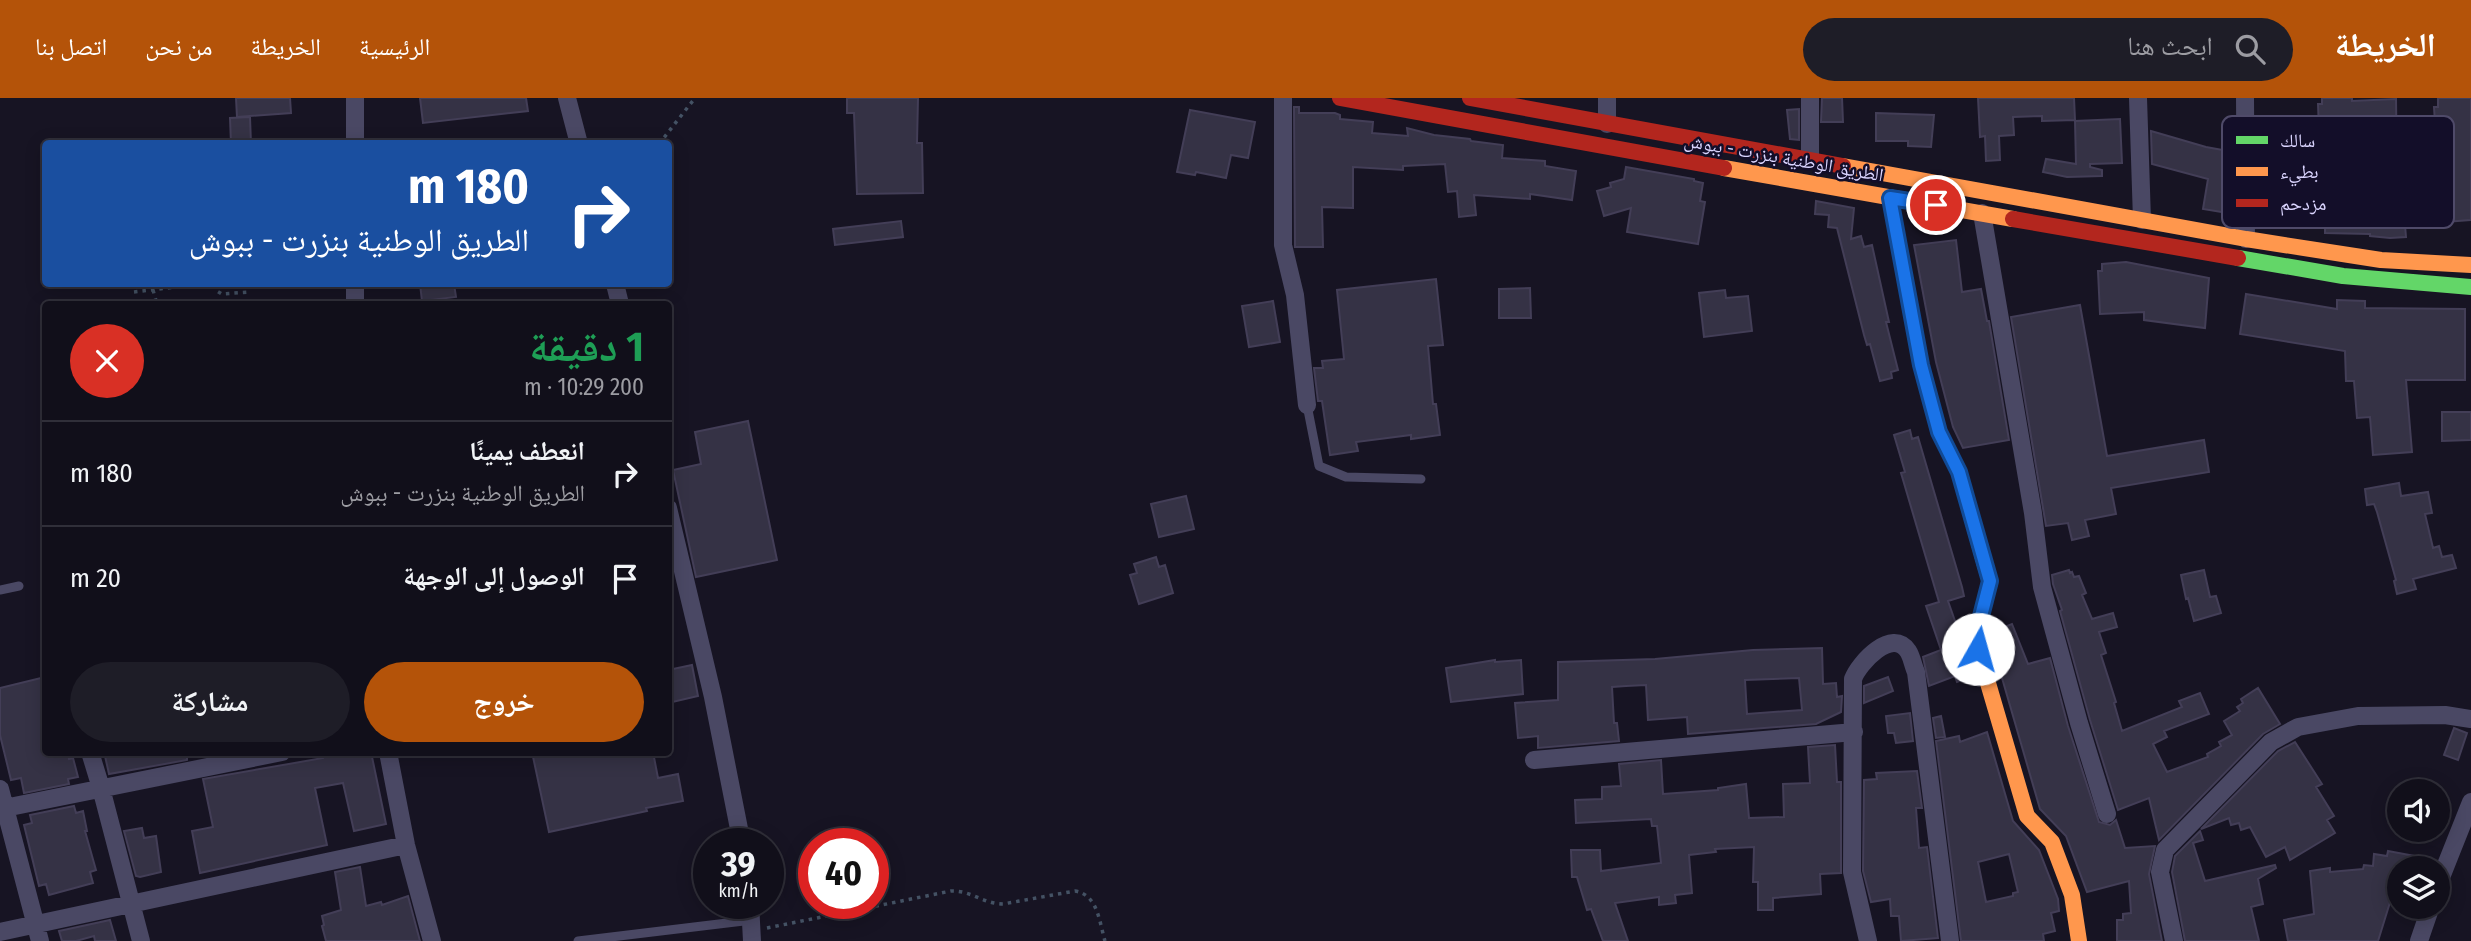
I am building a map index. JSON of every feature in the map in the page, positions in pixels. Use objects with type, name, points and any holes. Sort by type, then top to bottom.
[{"type":"main road","name":"الطريق الوطنية بنزرت - ببوش","points":[[1339,98],[1890,198],[2343,276],[2471,287]]},
{"type":"main road","name":"الطريق الوطنية بنزرت - ببوش","points":[[1470,98],[2246,239],[2381,260],[2471,265]]},
{"type":"main road","points":[[1890,198],[1921,365],[1939,432],[1959,472],[1990,581],[1979,624],[1978,649],[2027,816],[2037,830],[2052,842],[2072,895],[2079,941]]},
{"type":"street","points":[[355,98],[355,140]]},
{"type":"street","points":[[567,98],[578,140]]},
{"type":"street","points":[[1283,98],[1283,245],[1295,295],[1307,405]]},
{"type":"street","points":[[1607,98],[1607,124]]},
{"type":"street","points":[[1810,98],[1810,160]]},
{"type":"street","points":[[2137,98],[2141,220]]},
{"type":"street","points":[[2245,98],[2245,116]]},
{"type":"street","points":[[1982,213],[2033,513],[2042,586],[2107,814]]},
{"type":"street","points":[[2246,228],[2246,239]]},
{"type":"street","points":[[672,525],[713,697],[739,828]]},
{"type":"street","points":[[1868,941],[1852,873],[1853,679],[1858,666],[1878,649],[1889,644],[1902,645],[1908,650],[1916,672],[1950,941]]},
{"type":"street","points":[[2174,941],[2160,872],[2165,850],[2271,742],[2298,727],[2358,716],[2445,715],[2471,719]]},
{"type":"street","points":[[1534,760],[1854,732]]},
{"type":"street","points":[[91,756],[141,941]]},
{"type":"street","points":[[3,809],[262,756]]},
{"type":"street","points":[[389,756],[406,845],[432,941]]},
{"type":"street","points":[[0,789],[3,809],[37,932]]},
{"type":"street","points":[[2450,856],[2471,803]]},
{"type":"street","points":[[0,932],[37,932],[131,902],[406,845]]},
{"type":"street","points":[[2419,941],[2427,919]]},
{"type":"lane","points":[[1307,405],[1319,466],[1346,477],[1421,479]]},
{"type":"lane","points":[[0,590],[19,586]]},
{"type":"lane","points":[[578,941],[752,924]]},
{"type":"path","points":[[663,140],[695,98]]},
{"type":"path","points":[[134,292],[177,287]]},
{"type":"path","points":[[216,287],[222,294],[250,292]]},
{"type":"path","points":[[153,290],[156,301]]},
{"type":"path","points":[[752,924],[951,891],[968,893],[992,904],[1003,904],[1075,891],[1093,899],[1105,941]]},
{"type":"building","points":[[236,98],[290,98],[291,113],[237,117]]},
{"type":"building","points":[[420,98],[526,98],[528,111],[423,123]]},
{"type":"building","points":[[847,98],[918,98],[917,143],[922,143],[923,193],[857,194],[854,113],[847,113]]},
{"type":"building","points":[[1822,98],[1842,98],[1843,122],[1821,122]]},
{"type":"building","points":[[1978,98],[2074,98],[2075,120],[2042,121],[2042,116],[2013,117],[2014,135],[1999,136],[2000,160],[1986,161],[1985,136],[1980,137]]},
{"type":"building","points":[[2322,98],[2352,98],[2352,101],[2396,99],[2396,116],[2318,116],[2318,104],[2322,104]]},
{"type":"building","points":[[2438,98],[2471,98],[2471,220],[2454,221],[2454,116],[2435,116],[2434,107],[2438,107]]},
{"type":"building","points":[[1294,107],[1299,107],[1299,113],[1335,113],[1340,115],[1340,119],[1373,122],[1372,133],[1408,136],[1407,128],[1434,135],[1503,145],[1502,158],[1545,161],[1545,166],[1576,171],[1572,200],[1530,194],[1530,199],[1474,195],[1476,215],[1459,217],[1457,191],[1448,192],[1445,164],[1403,166],[1403,170],[1353,167],[1353,208],[1322,207],[1323,247],[1295,247]]},
{"type":"building","points":[[1799,109],[1799,140],[1790,139],[1787,110]]},
{"type":"building","points":[[1190,110],[1255,122],[1248,158],[1231,155],[1226,178],[1196,172],[1195,175],[1177,172]]},
{"type":"building","points":[[1876,113],[1934,115],[1931,147],[1908,146],[1908,141],[1876,141]]},
{"type":"building","points":[[250,117],[251,140],[231,140],[230,118]]},
{"type":"building","points":[[2120,119],[2122,163],[2090,164],[2090,167],[2102,170],[2102,176],[2067,177],[2043,172],[2046,159],[2076,164],[2075,121]]},
{"type":"building","points":[[2151,131],[2222,150],[2222,212],[2203,209],[2208,179],[2152,164]]},
{"type":"building","points":[[1626,167],[1703,183],[1700,201],[1705,202],[1698,244],[1627,232],[1631,208],[1604,216],[1597,191],[1624,179]]},
{"type":"building","points":[[1816,201],[1854,208],[1851,239],[1861,236],[1864,247],[1872,245],[1898,370],[1891,372],[1892,378],[1880,381],[1870,344],[1867,345],[1864,335],[1837,228],[1828,227],[1829,215],[1815,214]]},
{"type":"building","points":[[901,221],[903,237],[835,245],[833,229]]},
{"type":"building","points":[[2325,228],[2405,228],[2406,237],[2390,238],[2370,234],[2325,233]]},
{"type":"building","points":[[1956,240],[1962,292],[1981,289],[2009,440],[1963,448],[1953,427],[1936,362],[1914,245]]},
{"type":"building","points":[[2126,262],[2209,278],[2205,328],[2144,320],[2144,312],[2100,314],[2098,271],[2102,271],[2102,264]]},
{"type":"building","points":[[1436,279],[1443,345],[1428,346],[1433,404],[1436,404],[1440,435],[1411,439],[1411,435],[1356,442],[1358,451],[1330,455],[1314,368],[1323,368],[1322,361],[1344,359],[1337,290]]},
{"type":"building","points":[[420,287],[454,287],[456,297],[422,301]]},
{"type":"building","points":[[1530,288],[1531,318],[1499,318],[1499,289]]},
{"type":"building","points":[[1725,290],[1726,298],[1748,296],[1752,331],[1704,337],[1699,293]]},
{"type":"building","points":[[2246,294],[2337,309],[2337,300],[2365,301],[2365,308],[2465,309],[2465,380],[2406,380],[2412,452],[2373,455],[2370,417],[2357,418],[2354,381],[2346,381],[2345,351],[2240,334]]},
{"type":"building","points":[[1273,301],[1280,342],[1249,347],[1242,306]]},
{"type":"building","points":[[2080,305],[2107,456],[2204,440],[2209,472],[2111,488],[2116,514],[2085,520],[2089,536],[2072,540],[2068,523],[2046,526],[2011,317]]},
{"type":"building","points":[[2442,412],[2471,412],[2471,440],[2442,441]]},
{"type":"building","points":[[748,421],[777,560],[696,577],[673,470],[701,464],[695,432]]},
{"type":"building","points":[[1910,430],[1912,439],[1918,437],[1962,587],[1964,596],[1948,601],[1961,638],[1964,637],[1964,653],[1971,677],[1957,682],[1955,676],[1929,686],[1923,657],[1941,650],[1926,606],[1939,602],[1901,473],[1905,472],[1894,435]]},
{"type":"building","points":[[2399,483],[2401,496],[2428,492],[2432,513],[2425,514],[2433,548],[2439,546],[2442,557],[2452,555],[2456,568],[2413,579],[2416,589],[2397,594],[2396,580],[2377,512],[2374,504],[2367,505],[2365,489]]},
{"type":"building","points":[[1186,496],[1194,529],[1159,537],[1151,504]]},
{"type":"building","points":[[1156,557],[1159,567],[1165,565],[1173,593],[1139,604],[1130,575],[1137,573],[1134,564]]},
{"type":"building","points":[[2069,570],[2074,577],[2079,576],[2086,593],[2082,595],[2092,619],[2113,613],[2117,627],[2099,632],[2106,653],[2101,655],[2122,731],[2182,707],[2179,701],[2200,693],[2209,714],[2164,731],[2167,737],[2153,744],[2167,772],[2208,757],[2207,754],[2221,746],[2219,742],[2232,735],[2224,721],[2240,711],[2237,707],[2243,703],[2241,699],[2258,688],[2280,724],[2263,734],[2159,840],[2149,798],[2118,810],[2053,584],[2052,575]]},
{"type":"building","points":[[2204,570],[2210,597],[2216,596],[2221,613],[2194,621],[2181,575]]},
{"type":"building","points":[[2012,624],[2028,664],[2050,658],[2068,726],[2099,822],[2110,825],[2116,820],[2125,848],[2155,846],[2149,874],[2162,941],[2117,941],[2117,920],[2123,920],[2123,914],[2131,913],[2129,881],[2087,892],[2066,836],[2040,809],[1993,647],[1994,631]]},
{"type":"building","points":[[1822,648],[1823,684],[1836,683],[1837,697],[1842,696],[1841,712],[1816,724],[1688,734],[1687,717],[1648,720],[1646,685],[1612,687],[1614,723],[1617,723],[1619,741],[1538,748],[1538,736],[1518,738],[1515,703],[1558,700],[1558,662],[1655,659],[1753,650]],"holes":[[[1799,678],[1802,710],[1747,714],[1745,680]]]},
{"type":"building","points":[[1495,660],[1521,660],[1523,694],[1451,702],[1446,668]]},
{"type":"building","points":[[692,665],[698,696],[672,702],[672,669]]},
{"type":"building","points":[[1888,677],[1893,691],[1864,703],[1864,686]]},
{"type":"building","points":[[42,678],[42,756],[73,758],[78,777],[68,779],[69,784],[24,793],[21,778],[11,780],[0,735],[0,688]]},
{"type":"building","points":[[1910,713],[1913,741],[1896,743],[1894,733],[1888,733],[1886,716]]},
{"type":"building","points":[[1941,716],[1945,737],[1936,738],[1933,718]]},
{"type":"building","points":[[2454,728],[2467,733],[2458,760],[2444,755]]},
{"type":"building","points":[[1987,732],[2013,821],[2039,850],[2058,899],[2059,911],[2051,913],[2055,931],[2043,934],[2044,941],[1961,941],[1936,741],[1959,736],[1960,742]],"holes":[[[2009,854],[2018,892],[2013,893],[2013,896],[1986,902],[1978,862]]]},
{"type":"building","points":[[2295,742],[2322,784],[2316,787],[2334,816],[2327,820],[2335,833],[2290,860],[2285,847],[2266,857],[2250,827],[2241,830],[2239,823],[2231,825],[2229,818],[2201,829],[2278,751]]},
{"type":"building","points":[[1835,745],[1837,782],[1841,782],[1841,873],[1820,874],[1821,894],[1773,898],[1773,910],[1758,910],[1758,882],[1753,882],[1754,847],[1715,849],[1716,852],[1689,855],[1692,893],[1675,895],[1676,903],[1659,905],[1659,897],[1615,903],[1628,941],[1603,941],[1591,909],[1587,910],[1577,877],[1572,877],[1571,850],[1600,850],[1601,871],[1661,863],[1657,826],[1652,826],[1651,819],[1576,823],[1575,800],[1602,799],[1602,787],[1621,786],[1619,764],[1661,760],[1663,794],[1718,790],[1746,784],[1749,818],[1784,817],[1783,784],[1810,783],[1808,747]]},
{"type":"building","points":[[105,756],[187,756],[187,760],[109,774]]},
{"type":"building","points":[[372,756],[386,824],[354,831],[343,783],[315,788],[327,845],[200,873],[192,831],[213,827],[203,779],[323,758]]},
{"type":"building","points":[[533,756],[654,756],[658,778],[678,774],[683,801],[549,832]]},
{"type":"building","points":[[1917,771],[1922,808],[1916,808],[1919,848],[1927,847],[1938,938],[1901,941],[1899,916],[1891,916],[1890,899],[1871,902],[1863,871],[1864,780],[1877,779],[1876,773]]},
{"type":"building","points":[[74,806],[76,813],[83,811],[85,831],[96,870],[90,872],[93,883],[49,895],[46,884],[39,886],[24,825],[32,823],[30,815]]},
{"type":"building","points":[[142,828],[144,838],[156,836],[161,872],[140,877],[136,876],[124,831]]},
{"type":"building","points":[[2200,831],[2203,840],[2193,843],[2205,881],[2275,865],[2276,868],[2258,879],[2263,904],[2251,907],[2259,941],[2185,941],[2172,872],[2175,856]]},
{"type":"building","points":[[2388,851],[2415,856],[2387,856]]},
{"type":"building","points":[[2374,854],[2387,856],[2387,912],[2378,941],[2288,941],[2284,920],[2314,914],[2310,871],[2330,868],[2330,872],[2363,869],[2364,865],[2373,866]]},
{"type":"building","points":[[360,867],[366,906],[381,902],[382,905],[408,896],[420,941],[326,941],[322,916],[341,910],[335,872]]},
{"type":"building","points":[[110,920],[116,941],[95,941],[94,936],[76,941],[62,941],[59,931]]},
{"type":"traffic: fast","points":[[1890,198],[1921,365],[1939,432],[1959,472],[1985,565]]},
{"type":"traffic: fast","points":[[2238,258],[2343,276],[2471,287]]},
{"type":"traffic: slow","points":[[1843,166],[2246,239],[2381,260],[2471,265]]},
{"type":"traffic: slow","points":[[1724,168],[2013,219]]},
{"type":"traffic: slow","points":[[1985,565],[1990,581],[1979,624],[1978,649],[2027,816],[2052,842],[2072,895],[2079,941]]},
{"type":"traffic: jam","points":[[1340,98],[1724,168]]},
{"type":"traffic: jam","points":[[1470,98],[1843,166]]},
{"type":"traffic: jam","points":[[2013,219],[2238,258]]},
{"type":"route","points":[[1936,205],[1890,198],[1921,365],[1939,432],[1959,472],[1990,581],[1979,624],[1978,649]]}]
